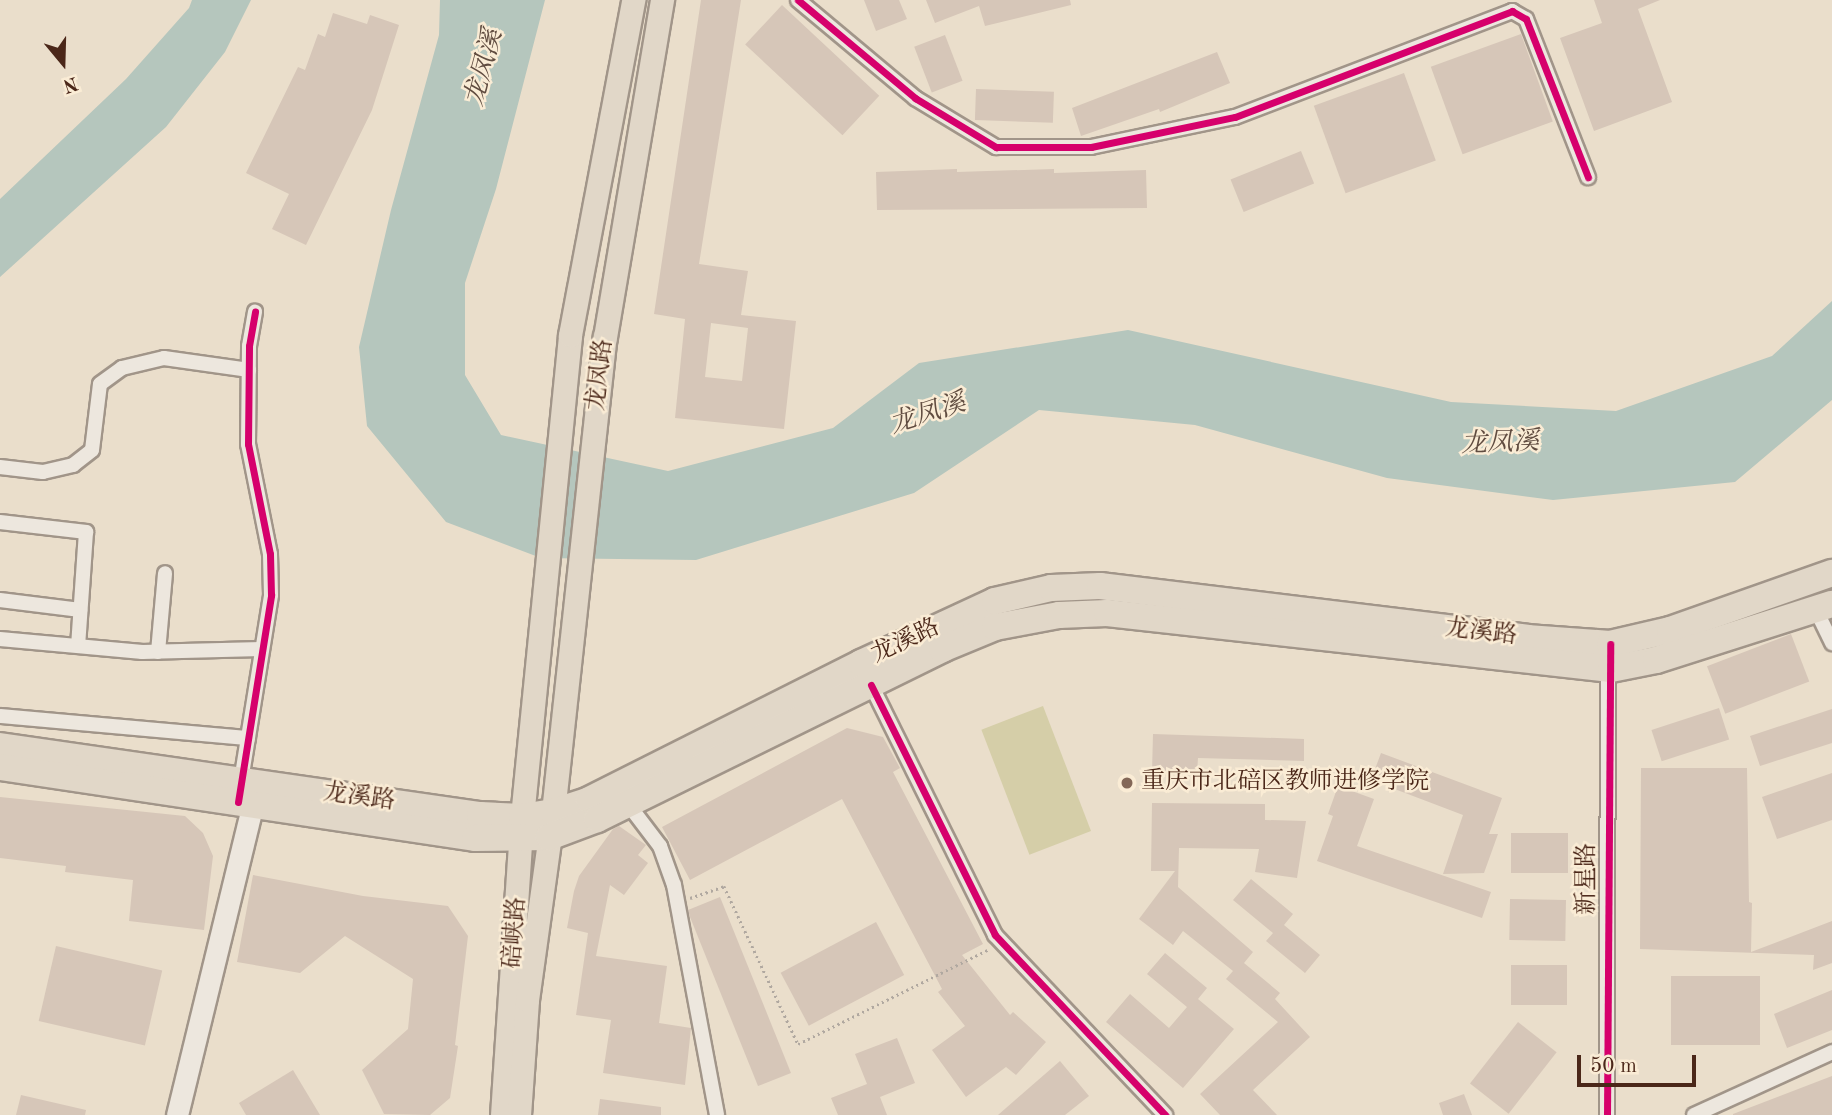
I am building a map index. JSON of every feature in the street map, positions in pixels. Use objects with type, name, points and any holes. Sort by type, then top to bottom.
[{"type":"highway","name":"龙溪路","points":[[551,825],[589,800],[861,663],[995,601],[1051,588],[1100,586],[1527,638],[1609,656],[1670,630],[1832,573]]},
{"type":"highway","name":"龙溪路","points":[[0,746],[244,796],[475,838],[551,825],[628,804],[995,627],[1059,615],[1107,613],[1656,660],[1824,607]]},
{"type":"highway","name":"龙溪路","points":[[0,767],[244,796]]},
{"type":"main road","name":"龙凤路","points":[[527,750],[570,335],[633,0]]},
{"type":"main road","name":"龙凤路","points":[[559,753],[605,337],[662,0]]},
{"type":"main road","name":"碚峡路","points":[[502,1115],[527,750]]},
{"type":"main road","name":"碚峡路","points":[[519,1115],[527,1000],[559,753]]},
{"type":"street","points":[[798,0],[915,98],[996,146],[1091,147],[1235,117],[1512,11],[1526,19],[1588,177]]},
{"type":"street","points":[[177,1115],[244,796],[248,738],[271,595],[270,554],[248,444],[249,370],[255,312]]},
{"type":"street","points":[[0,467],[43,472],[74,465],[92,450],[100,384],[122,368],[164,358],[249,370]]},
{"type":"street","points":[[0,522],[86,532],[78,646]]},
{"type":"street","points":[[158,652],[164,573]]},
{"type":"street","points":[[0,600],[80,610]]},
{"type":"street","points":[[1824,607],[1832,643]]},
{"type":"street","points":[[0,639],[158,652],[262,649]]},
{"type":"street","name":"新星路","points":[[1607,1115],[1609,656]]},
{"type":"street","points":[[871,685],[995,935],[1165,1115]]},
{"type":"street","points":[[0,716],[248,738]]},
{"type":"street","points":[[628,804],[660,846],[677,902],[720,1114]]},
{"type":"street","points":[[1694,1115],[1832,1052]]},
{"type":"path","points":[[677,902],[724,886],[798,1044],[1002,943]]},
{"type":"shaded area","points":[[1043,706],[1091,831],[1029,855],[981,730]]},
{"type":"water","points":[[192,0],[251,0],[225,52],[166,127],[0,277],[0,199],[126,79],[189,8]]},
{"type":"water","name":"龙凤溪","points":[[440,0],[545,0],[496,189],[465,283],[465,375],[501,435],[668,471],[833,428],[919,363],[1128,330],[1451,402],[1616,411],[1772,356],[1832,301],[1832,400],[1735,482],[1553,500],[1387,478],[1195,425],[1039,410],[914,493],[696,560],[541,558],[446,522],[367,426],[359,347],[391,210],[439,35]]},
{"type":"building","points":[[701,0],[741,0],[699,264],[748,271],[741,315],[796,321],[784,429],[675,418],[685,319],[654,314]],"holes":[[[711,323],[748,328],[742,381],[705,377]]]},
{"type":"building","points":[[864,0],[899,0],[907,19],[876,31]]},
{"type":"building","points":[[926,0],[1070,0],[1071,5],[985,26],[979,6],[935,23]]},
{"type":"building","points":[[1594,0],[1660,0],[1638,9],[1672,102],[1594,131],[1560,38],[1602,23]]},
{"type":"building","points":[[782,5],[879,96],[842,135],[745,44]]},
{"type":"building","points":[[333,13],[367,24],[370,15],[399,25],[372,110],[306,245],[272,229],[289,194],[246,173],[298,67],[305,70],[318,34],[325,37]]},
{"type":"building","points":[[1521,34],[1553,121],[1463,154],[1431,67]]},
{"type":"building","points":[[945,35],[963,81],[932,93],[914,47]]},
{"type":"building","points":[[1217,52],[1230,83],[1160,112],[1159,109],[1081,136],[1072,108]]},
{"type":"building","points":[[1404,73],[1436,160],[1346,193],[1314,106]]},
{"type":"building","points":[[976,89],[1054,92],[1053,123],[975,120]]},
{"type":"building","points":[[1301,151],[1314,183],[1244,212],[1231,179]]},
{"type":"building","points":[[957,169],[957,172],[1054,169],[1054,173],[1146,170],[1147,208],[877,210],[876,172]]},
{"type":"building","points":[[1791,634],[1809,682],[1725,714],[1707,666]]},
{"type":"building","points":[[1719,708],[1729,739],[1662,761],[1651,730]]},
{"type":"building","points":[[1832,709],[1832,743],[1760,766],[1750,736]]},
{"type":"building","points":[[847,728],[883,737],[900,768],[893,772],[983,944],[962,955],[1010,1015],[1013,1012],[1046,1042],[1016,1075],[1006,1067],[966,1097],[932,1050],[965,1026],[938,992],[942,989],[842,799],[690,880],[662,827]]},
{"type":"building","points":[[1153,734],[1304,739],[1304,761],[1198,758],[1197,773],[1152,772]]},
{"type":"building","points":[[1381,753],[1502,798],[1489,834],[1498,834],[1484,873],[1443,874],[1463,815],[1371,780]]},
{"type":"building","points":[[1641,768],[1747,768],[1751,952],[1832,921],[1832,963],[1813,970],[1814,955],[1640,949]]},
{"type":"building","points":[[1832,773],[1832,820],[1777,839],[1762,797]]},
{"type":"building","points":[[1338,786],[1374,799],[1357,846],[1491,892],[1482,918],[1317,861],[1333,816],[1328,814]]},
{"type":"building","points":[[0,797],[185,816],[203,833],[213,856],[204,930],[129,921],[133,880],[65,872],[66,866],[0,858]]},
{"type":"building","points":[[1152,803],[1265,804],[1265,820],[1306,821],[1297,878],[1255,872],[1259,849],[1179,848],[1178,887],[1253,952],[1244,963],[1280,993],[1275,999],[1310,1037],[1253,1090],[1277,1115],[1220,1115],[1200,1094],[1278,1022],[1226,979],[1233,971],[1183,931],[1173,945],[1139,919],[1175,871],[1151,871]]},
{"type":"building","points":[[619,826],[646,845],[638,855],[648,863],[624,895],[610,885],[596,956],[667,966],[659,1023],[691,1028],[685,1085],[603,1073],[611,1020],[576,1015],[588,933],[567,928],[574,891],[579,876],[613,829]]},
{"type":"building","points":[[1511,833],[1568,833],[1568,873],[1511,873]]},
{"type":"building","points":[[253,875],[363,896],[448,906],[468,936],[455,1045],[458,1046],[450,1098],[430,1115],[384,1114],[362,1070],[408,1029],[413,979],[345,936],[300,973],[237,962]]},
{"type":"building","points":[[1251,879],[1293,914],[1284,925],[1320,955],[1305,973],[1266,941],[1273,933],[1233,900]]},
{"type":"building","points":[[720,897],[791,1073],[758,1086],[688,910]]},
{"type":"building","points":[[1510,899],[1566,900],[1565,941],[1509,940]]},
{"type":"building","points":[[876,922],[904,975],[809,1026],[781,973]]},
{"type":"building","points":[[56,946],[162,971],[145,1046],[39,1021]]},
{"type":"building","points":[[1165,953],[1207,988],[1198,999],[1234,1029],[1183,1088],[1106,1022],[1130,994],[1169,1028],[1187,1007],[1147,974]]},
{"type":"building","points":[[1511,965],[1567,965],[1567,1005],[1511,1005]]},
{"type":"building","points":[[1671,976],[1760,976],[1760,1045],[1671,1045]]},
{"type":"building","points":[[1832,990],[1832,1030],[1787,1048],[1774,1014]]},
{"type":"building","points":[[1518,1022],[1557,1052],[1509,1114],[1470,1083]]},
{"type":"building","points":[[897,1038],[915,1083],[880,1097],[887,1115],[838,1115],[831,1098],[867,1084],[855,1054]]},
{"type":"building","points":[[1060,1061],[1089,1096],[1065,1115],[998,1115]]},
{"type":"building","points":[[293,1070],[320,1115],[246,1115],[239,1103]]},
{"type":"building","points":[[1832,1076],[1832,1115],[1733,1115],[1733,1114]]},
{"type":"building","points":[[1464,1094],[1472,1115],[1443,1115],[1439,1103]]},
{"type":"building","points":[[21,1095],[86,1110],[85,1115],[16,1115]]},
{"type":"building","points":[[600,1099],[661,1107],[661,1115],[598,1115]]},
{"type":"cycle path","points":[[798,0],[915,98],[996,147],[1091,147],[1235,117],[1512,11],[1526,19],[1588,177]]},
{"type":"cycle path","points":[[238,802],[271,595],[270,554],[248,444],[249,346],[255,312]]},
{"type":"cycle path","points":[[1607,1115],[1610,644]]},
{"type":"cycle path","points":[[871,685],[995,935],[1165,1115]]},
{"type":"place","name":"重庆市北碚区教师进修学院","points":[[1127,783]]}]
